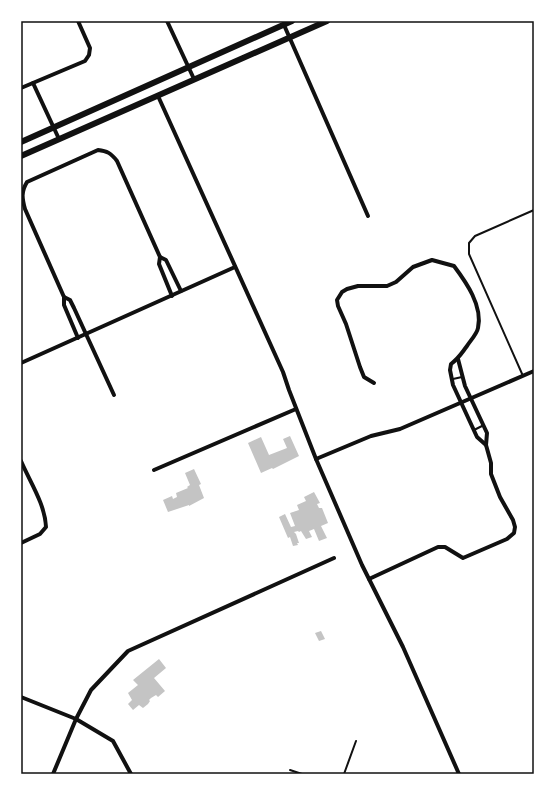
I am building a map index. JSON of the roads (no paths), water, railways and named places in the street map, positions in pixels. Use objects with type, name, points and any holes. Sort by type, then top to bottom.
[{"type":"main road","points":[[21,142],[292,21]]},
{"type":"main road","points":[[21,156],[328,21]]},
{"type":"street","points":[[21,88],[85,61],[89,55],[90,48],[78,21]]},
{"type":"street","points":[[167,21],[194,79]]},
{"type":"street","points":[[284,25],[368,216]]},
{"type":"street","points":[[33,83],[59,139]]},
{"type":"street","points":[[158,96],[283,372],[316,460],[369,579],[403,647],[459,774]]},
{"type":"street","points":[[78,338],[64,306],[64,297],[25,209],[22,198],[22,190],[27,182],[98,150],[106,151],[117,161],[160,257],[159,264],[172,296]]},
{"type":"street","points":[[160,257],[166,260],[182,291]]},
{"type":"street","points":[[374,383],[364,377],[346,324],[338,306],[337,300],[342,292],[358,286],[387,286],[396,282],[413,267],[432,260],[454,266],[462,277],[476,303],[479,317],[478,329],[458,359],[451,364],[451,379],[477,437],[486,445]]},
{"type":"street","points":[[21,363],[235,267]]},
{"type":"street","points":[[163,273],[171,269]]},
{"type":"street","points":[[64,297],[70,300],[76,311],[114,395]]},
{"type":"street","points":[[68,315],[76,311]]},
{"type":"street","points":[[369,579],[438,547],[446,547],[463,558],[506,539],[514,533],[515,527],[513,520],[500,497],[491,474],[491,464],[486,445],[487,433],[465,386],[458,359]]},
{"type":"street","points":[[316,460],[371,436],[400,429],[534,371]]},
{"type":"street","points":[[154,470],[296,409]]},
{"type":"street","points":[[21,461],[41,506],[46,527],[40,534],[21,542]]},
{"type":"street","points":[[53,774],[76,719],[91,690],[128,652],[334,558]]},
{"type":"street","points":[[21,697],[76,719],[113,741],[131,774]]},
{"type":"lane","points":[[523,376],[469,254],[470,243],[475,236],[534,210]]},
{"type":"lane","points":[[451,379],[463,376]]},
{"type":"lane","points":[[474,430],[484,425]]},
{"type":"lane","points":[[344,774],[356,741]]},
{"type":"lane","points":[[290,770],[302,774]]}]
